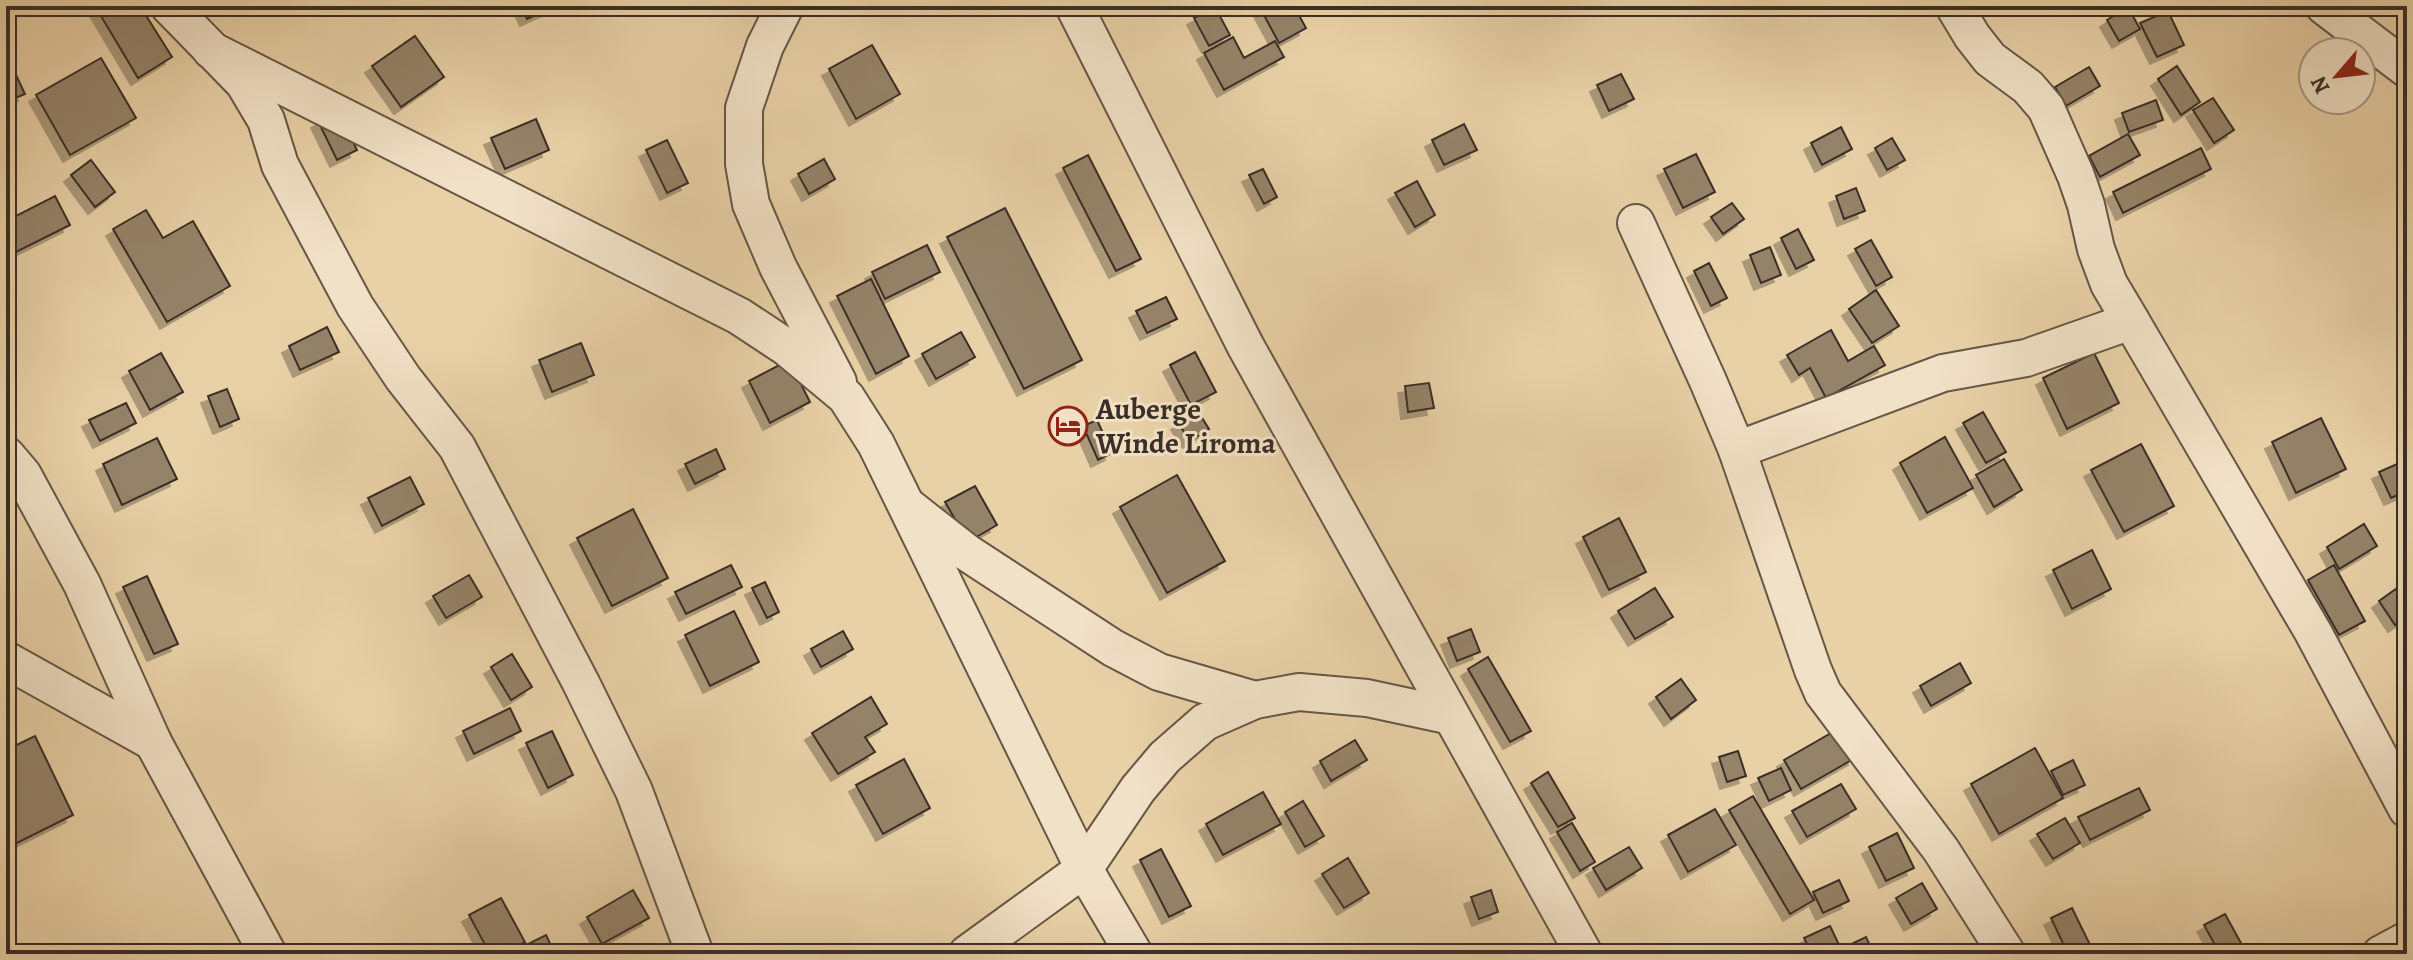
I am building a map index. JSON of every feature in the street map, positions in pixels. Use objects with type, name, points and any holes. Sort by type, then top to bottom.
[{"type":"street","points":[[169,6],[244,83],[266,120],[280,165],[355,306],[403,378],[457,447],[634,791],[695,954]]},
{"type":"street","points":[[785,6],[765,46],[744,108],[744,164],[751,204],[778,267],[846,397],[876,444],[1084,869],[1134,954]]},
{"type":"street","points":[[1074,6],[1245,345],[1584,954]]},
{"type":"street","points":[[2324,6],[2407,69]]},
{"type":"street","points":[[1972,16],[1990,59],[2028,87],[2046,108],[2076,176],[2109,284],[2313,632],[2407,809]]},
{"type":"street","points":[[211,50],[739,316],[786,347],[846,397]]},
{"type":"street","points":[[1636,223],[1737,450],[1823,693],[1941,850],[2007,954]]},
{"type":"street","points":[[1737,450],[1943,373],[2026,358],[2131,321]]},
{"type":"street","points":[[6,455],[23,475],[82,584],[153,742],[268,954]]},
{"type":"street","points":[[904,504],[966,552],[1113,648],[1159,672],[1255,700]]},
{"type":"street","points":[[6,660],[153,742]]},
{"type":"street","points":[[967,954],[1084,869],[1138,789],[1165,757],[1205,722],[1255,700],[1299,692],[1367,698],[1451,716]]},
{"type":"street","points":[[2381,954],[2407,940]]},
{"type":"building","points":[[95,6],[140,6],[172,57],[138,78]]},
{"type":"building","points":[[521,6],[555,6],[527,19]]},
{"type":"building","points":[[1259,6],[1294,6],[1306,28],[1279,43]]},
{"type":"building","points":[[1215,7],[1230,35],[1209,46],[1194,18]]},
{"type":"building","points":[[2128,7],[2140,29],[2119,41],[2107,20]]},
{"type":"building","points":[[2168,11],[2184,45],[2157,57],[2140,23]]},
{"type":"building","points":[[415,36],[444,77],[401,107],[372,66]]},
{"type":"building","points":[[1233,37],[1244,58],[1275,41],[1284,57],[1224,90],[1204,53]]},
{"type":"building","points":[[872,45],[900,94],[856,119],[829,69]]},
{"type":"building","points":[[6,54],[25,94],[6,102]]},
{"type":"building","points":[[101,58],[136,118],[70,155],[36,95]]},
{"type":"building","points":[[2177,66],[2200,102],[2181,115],[2158,79]]},
{"type":"building","points":[[2089,67],[2100,86],[2066,106],[2055,87]]},
{"type":"building","points":[[1621,74],[1634,99],[1609,111],[1597,85]]},
{"type":"building","points":[[2213,98],[2234,130],[2214,143],[2193,110]]},
{"type":"building","points":[[2156,100],[2163,120],[2129,132],[2122,113]]},
{"type":"building","points":[[338,111],[357,150],[337,160],[318,121]]},
{"type":"building","points":[[536,119],[549,150],[505,169],[491,138]]},
{"type":"building","points":[[1464,124],[1477,150],[1444,165],[1432,140]]},
{"type":"building","points":[[1841,127],[1852,149],[1822,165],[1811,143]]},
{"type":"building","points":[[2128,134],[2140,155],[2100,177],[2089,156]]},
{"type":"building","points":[[1892,138],[1905,160],[1887,170],[1875,148]]},
{"type":"building","points":[[667,140],[688,183],[667,193],[646,150]]},
{"type":"building","points":[[2201,148],[2211,169],[2123,213],[2113,192]]},
{"type":"building","points":[[1696,154],[1715,192],[1683,208],[1664,169]]},
{"type":"building","points":[[1088,155],[1141,259],[1116,271],[1063,168]]},
{"type":"building","points":[[824,159],[835,179],[809,194],[798,174]]},
{"type":"building","points":[[91,160],[115,192],[95,207],[71,175]]},
{"type":"building","points":[[1263,169],[1277,197],[1264,204],[1249,175]]},
{"type":"building","points":[[1417,181],[1435,215],[1415,227],[1395,193]]},
{"type":"building","points":[[1856,188],[1865,211],[1844,219],[1836,196]]},
{"type":"building","points":[[55,196],[70,225],[6,257],[6,221]]},
{"type":"building","points":[[1732,203],[1744,219],[1723,234],[1711,217]]},
{"type":"building","points":[[1005,208],[1082,360],[1024,389],[947,237]]},
{"type":"building","points":[[146,210],[163,238],[193,221],[230,286],[167,322],[113,229]]},
{"type":"building","points":[[1798,229],[1814,260],[1796,269],[1781,238]]},
{"type":"building","points":[[1871,240],[1892,277],[1876,286],[1855,249]]},
{"type":"building","points":[[927,245],[940,272],[885,299],[872,272]]},
{"type":"building","points":[[1770,247],[1781,275],[1761,283],[1750,255]]},
{"type":"building","points":[[1709,263],[1727,298],[1711,306],[1694,271]]},
{"type":"building","points":[[871,279],[909,356],[876,374],[837,296]]},
{"type":"building","points":[[1876,290],[1899,326],[1872,343],[1849,309]]},
{"type":"building","points":[[1166,297],[1177,319],[1147,333],[1136,311]]},
{"type":"building","points":[[327,327],[339,352],[300,370],[289,346]]},
{"type":"building","points":[[1831,330],[1848,361],[1874,346],[1885,365],[1826,398],[1810,368],[1799,375],[1787,355]]},
{"type":"building","points":[[961,332],[975,357],[936,379],[922,354]]},
{"type":"building","points":[[581,343],[594,375],[552,392],[539,360]]},
{"type":"building","points":[[1195,352],[1216,392],[1191,405],[1170,365]]},
{"type":"building","points":[[161,353],[183,392],[150,410],[129,371]]},
{"type":"building","points":[[2094,353],[2119,403],[2067,429],[2043,378]]},
{"type":"building","points":[[789,360],[810,402],[770,423],[749,381]]},
{"type":"building","points":[[1429,383],[1434,408],[1408,412],[1405,386]]},
{"type":"building","points":[[227,389],[239,419],[220,427],[208,396]]},
{"type":"building","points":[[126,403],[136,423],[100,441],[89,420]]},
{"type":"building","points":[[1197,410],[1209,429],[1190,441],[1178,423]]},
{"type":"building","points":[[1983,412],[2006,452],[1986,463],[1963,423]]},
{"type":"building","points":[[2321,418],[2346,469],[2296,493],[2272,442]]},
{"type":"building","points":[[1097,420],[1112,453],[1098,460],[1083,426]]},
{"type":"building","points":[[1945,437],[1973,488],[1927,513],[1900,463]]},
{"type":"building","points":[[157,438],[177,479],[122,505],[103,464]]},
{"type":"building","points":[[2141,444],[2174,506],[2124,532],[2091,470]]},
{"type":"building","points":[[716,449],[725,469],[695,484],[685,464]]},
{"type":"building","points":[[2407,456],[2407,480],[2398,461]]},
{"type":"building","points":[[2004,459],[2022,490],[1994,507],[1976,475]]},
{"type":"building","points":[[2397,464],[2407,491],[2391,498],[2379,472]]},
{"type":"building","points":[[1177,475],[1225,561],[1167,593],[1120,507]]},
{"type":"building","points":[[410,477],[424,504],[382,526],[368,498]]},
{"type":"building","points":[[975,486],[997,525],[968,542],[945,502]]},
{"type":"building","points":[[633,509],[668,578],[612,606],[577,538]]},
{"type":"building","points":[[1619,518],[1646,572],[1609,590],[1583,537]]},
{"type":"building","points":[[2364,524],[2377,546],[2339,569],[2327,547]]},
{"type":"building","points":[[2092,550],[2111,589],[2072,609],[2053,570]]},
{"type":"building","points":[[731,565],[742,587],[686,614],[675,592]]},
{"type":"building","points":[[2334,565],[2365,621],[2339,635],[2308,580]]},
{"type":"building","points":[[469,575],[482,597],[446,618],[433,596]]},
{"type":"building","points":[[147,576],[178,644],[154,654],[123,587]]},
{"type":"building","points":[[2407,581],[2407,617],[2395,625],[2379,601]]},
{"type":"building","points":[[765,582],[779,612],[767,618],[752,588]]},
{"type":"building","points":[[1655,588],[1673,617],[1635,639],[1618,611]]},
{"type":"building","points":[[734,611],[759,662],[710,686],[685,635]]},
{"type":"building","points":[[1471,629],[1480,652],[1457,661],[1448,638]]},
{"type":"building","points":[[843,631],[853,649],[821,667],[811,649]]},
{"type":"building","points":[[512,654],[532,687],[511,700],[491,667]]},
{"type":"building","points":[[1488,657],[1531,731],[1510,742],[1468,669]]},
{"type":"building","points":[[1960,663],[1971,683],[1931,706],[1920,686]]},
{"type":"building","points":[[1681,679],[1696,700],[1671,719],[1656,697]]},
{"type":"building","points":[[871,697],[887,724],[865,737],[875,752],[838,774],[812,733]]},
{"type":"building","points":[[510,708],[521,731],[474,754],[463,731]]},
{"type":"building","points":[[1838,729],[1855,758],[1801,789],[1784,760]]},
{"type":"building","points":[[552,731],[573,775],[548,788],[526,743]]},
{"type":"building","points":[[35,736],[73,815],[11,846],[6,836],[6,750]]},
{"type":"building","points":[[1355,740],[1367,760],[1331,781],[1320,761]]},
{"type":"building","points":[[2035,748],[2063,798],[1999,834],[1971,784]]},
{"type":"building","points":[[1738,751],[1746,776],[1727,782],[1719,757]]},
{"type":"building","points":[[904,759],[930,808],[883,834],[856,785]]},
{"type":"building","points":[[2073,760],[2085,785],[2063,795],[2051,771]]},
{"type":"building","points":[[1781,768],[1791,790],[1769,801],[1758,778]]},
{"type":"building","points":[[1548,772],[1575,818],[1558,827],[1531,783]]},
{"type":"building","points":[[1841,784],[1856,809],[1807,837],[1792,811]]},
{"type":"building","points":[[2139,788],[2150,810],[2090,840],[2078,817]]},
{"type":"building","points":[[1263,792],[1281,824],[1223,855],[1206,824]]},
{"type":"building","points":[[1753,796],[1814,900],[1790,914],[1729,810]]},
{"type":"building","points":[[1303,801],[1324,836],[1305,847],[1285,812]]},
{"type":"building","points":[[1715,809],[1736,845],[1688,872],[1668,835]]},
{"type":"building","points":[[2065,818],[2080,843],[2053,859],[2037,834]]},
{"type":"building","points":[[1572,823],[1595,862],[1580,871],[1557,832]]},
{"type":"building","points":[[1897,833],[1914,868],[1886,881],[1869,847]]},
{"type":"building","points":[[1629,847],[1642,868],[1606,890],[1593,868]]},
{"type":"building","points":[[1161,849],[1191,906],[1169,917],[1140,860]]},
{"type":"building","points":[[1348,858],[1369,893],[1344,908],[1322,874]]},
{"type":"building","points":[[1839,880],[1849,901],[1823,913],[1813,892]]},
{"type":"building","points":[[1922,883],[1937,909],[1911,924],[1896,898]]},
{"type":"building","points":[[633,890],[649,918],[602,944],[587,917]]},
{"type":"building","points":[[1491,890],[1498,912],[1479,919],[1471,897]]},
{"type":"building","points":[[501,898],[525,942],[503,954],[490,954],[469,915]]},
{"type":"building","points":[[2072,908],[2094,953],[2068,954],[2051,918]]},
{"type":"building","points":[[2225,914],[2247,954],[2220,954],[2204,925]]},
{"type":"building","points":[[1830,926],[1841,949],[1866,937],[1874,954],[1812,954],[1804,938]]},
{"type":"building","points":[[546,935],[555,954],[508,954]]},
{"type":"place","name":"Auberge Winde Liroma","points":[[1068,426]]}]
